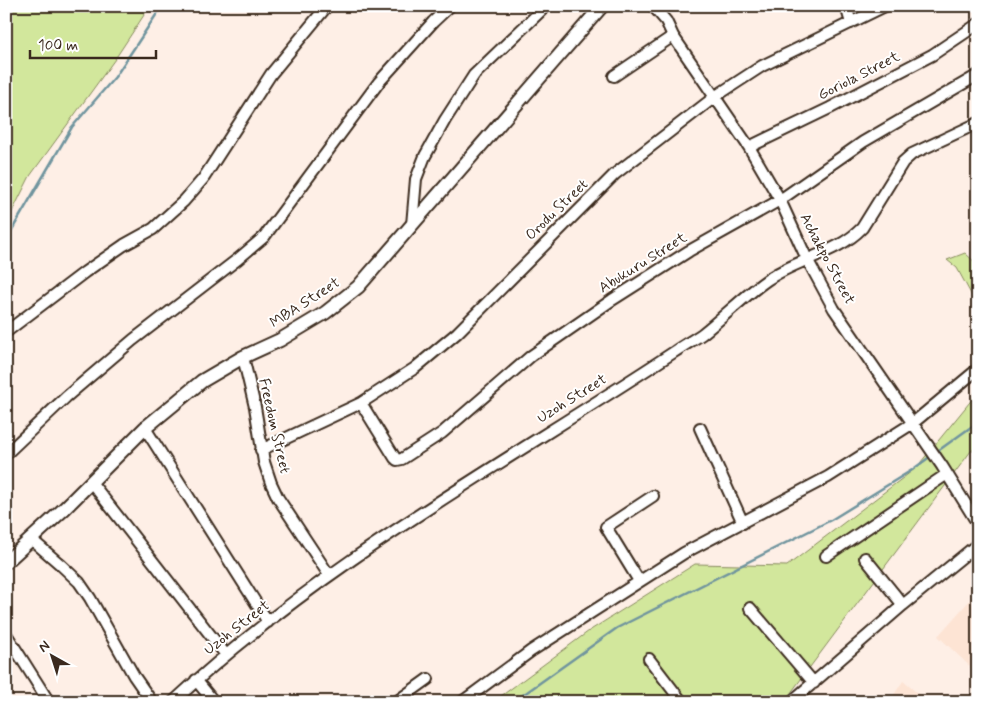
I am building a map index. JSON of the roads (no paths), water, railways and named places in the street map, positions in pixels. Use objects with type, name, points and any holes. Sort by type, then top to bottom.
[{"type":"street","points":[[6,332],[92,266],[153,228],[179,206],[203,179],[271,74],[327,6]]},
{"type":"street","points":[[6,454],[66,397],[133,340],[264,237],[380,82],[433,22],[450,6]]},
{"type":"street","points":[[412,225],[416,180],[425,156],[445,120],[474,75],[546,6]]},
{"type":"street","name":"MBA Street","points":[[6,562],[145,428],[202,381],[243,357],[280,340],[324,313],[358,287],[602,6]]},
{"type":"street","name":"Achakpo Street","points":[[653,6],[666,22],[749,147],[780,200],[807,259],[834,309],[944,470],[978,524]]},
{"type":"street","points":[[846,6],[851,23]]},
{"type":"street","name":"Orodu Street","points":[[261,450],[361,403],[415,368],[457,333],[615,174],[716,96],[762,66],[885,6]]},
{"type":"street","name":"Goriola Street","points":[[749,147],[830,108],[932,55],[978,24]]},
{"type":"street","points":[[614,76],[674,36]]},
{"type":"street","name":"Abukuru Street","points":[[361,403],[395,458],[398,460],[402,458],[442,433],[531,356],[612,300],[689,251],[780,200],[863,142],[978,75]]},
{"type":"street","name":"Uzoh Street","points":[[173,702],[226,655],[329,575],[442,498],[694,339],[766,280],[783,269],[843,243],[856,234],[862,228],[903,162],[912,154],[978,123]]},
{"type":"street","name":"Freedom Street","points":[[243,357],[255,407],[261,450],[271,483],[278,498],[329,575]]},
{"type":"street","points":[[462,702],[531,651],[684,553],[828,477],[915,427],[978,369]]},
{"type":"street","points":[[145,428],[268,622]]},
{"type":"street","points":[[700,428],[743,523]]},
{"type":"street","points":[[826,556],[944,470]]},
{"type":"street","points":[[91,482],[226,655]]},
{"type":"street","points":[[639,581],[606,527],[653,496]]},
{"type":"street","points":[[31,539],[79,582],[134,676],[152,702]]},
{"type":"street","points":[[791,702],[903,605],[978,544]]},
{"type":"street","points":[[865,558],[903,605]]},
{"type":"street","points":[[750,608],[814,683]]},
{"type":"street","points":[[6,634],[49,702]]},
{"type":"street","points":[[649,659],[682,702]]},
{"type":"street","points":[[396,702],[428,679]]},
{"type":"street","points":[[196,680],[214,702]]},
{"type":"waterway","points":[[6,240],[72,127],[115,77],[162,6]]},
{"type":"waterway","points":[[935,453],[978,422]]},
{"type":"waterway","points":[[513,702],[617,628],[831,520],[912,470],[931,456]]}]
